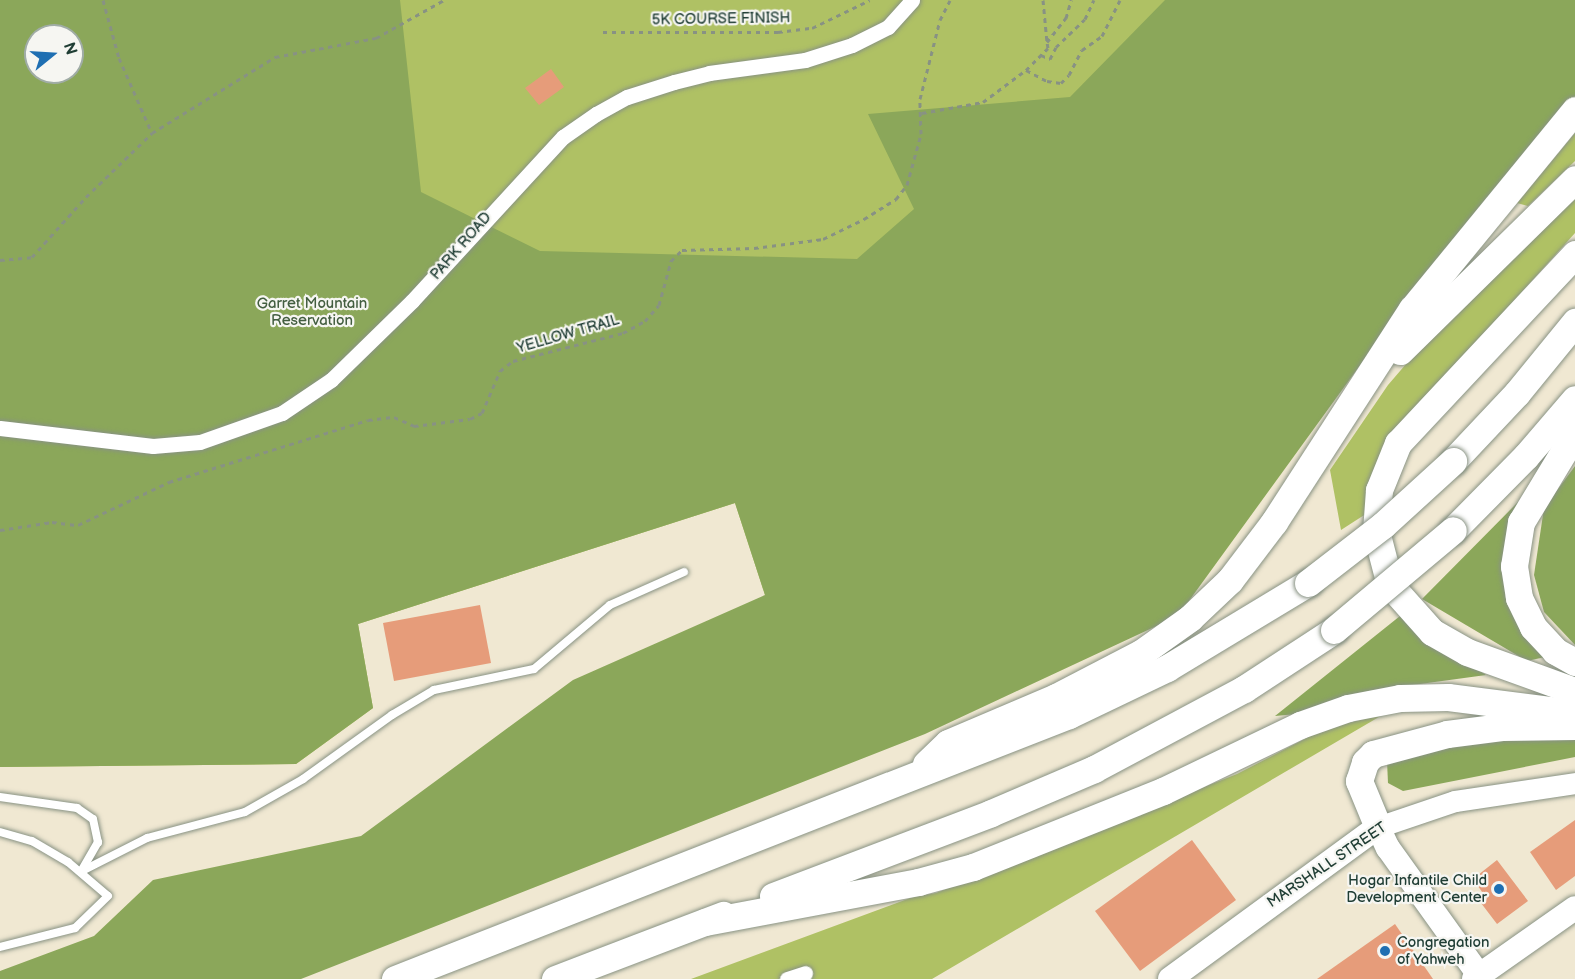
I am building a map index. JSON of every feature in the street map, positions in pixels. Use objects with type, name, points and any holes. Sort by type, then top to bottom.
[{"type":"highway","points":[[911,778],[948,743],[1116,668],[1190,618],[1246,562],[1412,309],[1575,110]]},
{"type":"highway","points":[[1312,460],[1360,396],[1416,333],[1575,179]]},
{"type":"highway","points":[[1575,254],[1398,443],[1379,490],[1376,531],[1390,585],[1432,632],[1467,652],[1575,691]]},
{"type":"highway","points":[[395,979],[1069,715],[1167,668],[1308,584],[1383,525],[1453,461],[1517,393],[1575,322]]},
{"type":"highway","points":[[555,979],[991,813],[1094,769],[1223,701],[1334,630],[1454,530],[1519,463],[1575,399]]},
{"type":"highway","points":[[1575,433],[1538,488],[1521,522],[1514,566],[1519,598],[1533,627],[1555,651],[1575,662]]},
{"type":"highway","points":[[705,922],[918,882],[973,867],[1163,791],[1300,725],[1348,708],[1400,698],[1448,697],[1575,713]]},
{"type":"highway","points":[[1378,827],[1359,781],[1365,762],[1373,754],[1401,744],[1475,730],[1575,726]]},
{"type":"main road","points":[[1378,827],[1388,848],[1476,977],[1575,908]]},
{"type":"main road","name":"MARSHALL STREET","points":[[1170,979],[1378,827]]},
{"type":"street","name":"PARK ROAD","points":[[0,428],[153,446],[200,442],[282,413],[331,380],[412,301],[534,166],[564,137],[596,114],[627,97],[709,72],[805,60],[852,45],[888,27],[912,0]]},
{"type":"street","name":"MARSHALL STREET","points":[[1378,827],[1436,806],[1575,783]]},
{"type":"street","points":[[788,979],[805,973]]},
{"type":"lane","points":[[82,871],[147,838],[245,812],[303,779],[392,715],[434,690],[534,669],[610,605],[684,572]]},
{"type":"lane","points":[[0,797],[77,808],[93,819],[98,842],[82,871]]},
{"type":"lane","points":[[0,832],[32,841],[82,871],[108,896],[75,928],[0,947]]},
{"type":"path","points":[[103,0],[119,58],[152,133]]},
{"type":"path","points":[[0,260],[32,257],[86,197],[152,133],[275,57],[376,38],[444,0]]},
{"type":"path","name":"5K COURSE FINISH","points":[[603,32],[778,32],[812,28],[870,0]]},
{"type":"path","name":"YELLOW TRAIL","points":[[0,530],[52,522],[78,525],[169,482],[368,420],[394,417],[414,426],[470,419],[482,413],[500,371],[513,361],[623,333],[645,321],[659,305],[671,261],[682,250],[754,248],[823,239],[896,200],[907,184],[922,113],[924,85],[940,20],[951,0]]},
{"type":"path","points":[[1043,0],[1047,42]]},
{"type":"path","points":[[922,113],[983,102],[1026,70],[1041,55],[1047,42],[1066,18],[1071,0]]},
{"type":"path","points":[[1041,55],[1050,58],[1056,47],[1085,19],[1094,0]]},
{"type":"path","points":[[1026,70],[1047,81],[1061,83],[1069,75],[1082,50],[1102,36],[1120,0]]},
{"type":"green space","name":"Garret Mountain Reservation","points":[[0,0],[1352,0],[765,595],[735,503],[358,624],[373,708],[296,764],[0,767]]},
{"type":"green space","name":"Garret Mountain Reservation","points":[[0,0],[400,0],[421,192],[540,251],[857,259],[914,209],[868,114],[1070,97],[1165,0],[1575,0],[1575,99],[1427,273],[1178,616],[925,734],[301,979],[0,979],[0,971],[94,936],[153,880],[361,836],[573,680],[765,595],[735,503],[358,624],[373,708],[296,764],[0,767]]},
{"type":"green space","points":[[1575,133],[1575,161],[1528,206],[1517,203]]},
{"type":"green space","points":[[1575,199],[1575,233],[1382,447],[1372,510],[1341,530],[1330,470],[1388,385],[1437,328]]},
{"type":"green space","points":[[1575,466],[1575,645],[1544,612],[1534,575],[1544,508]]},
{"type":"green space","points":[[1518,502],[1505,597],[1545,657],[1527,661],[1422,599]]},
{"type":"green space","points":[[1400,616],[1486,675],[1369,691],[1297,714],[1275,716]]},
{"type":"green space","points":[[1384,714],[932,979],[691,979],[913,897],[936,893],[1237,774],[1324,729]]},
{"type":"green space","points":[[1575,734],[1575,757],[1403,791],[1388,783],[1387,761],[1446,745]]},
{"type":"building","points":[[551,69],[564,87],[539,105],[525,88]]},
{"type":"building","points":[[480,605],[491,663],[394,681],[383,623]]},
{"type":"building","points":[[1575,820],[1575,876],[1556,890],[1530,852]]},
{"type":"building","points":[[1192,840],[1236,900],[1140,971],[1095,911]]},
{"type":"building","name":"Hogar Infantile Child Development Center","points":[[1497,860],[1528,901],[1497,924],[1481,903],[1487,899],[1473,879]]},
{"type":"building","name":"Congregation of Yahweh","points":[[1395,924],[1433,979],[1317,979]]},
{"type":"place","name":"Hogar Infantile Child Development Center","points":[[1499,889]]},
{"type":"place","name":"Congregation of Yahweh","points":[[1385,951]]}]
